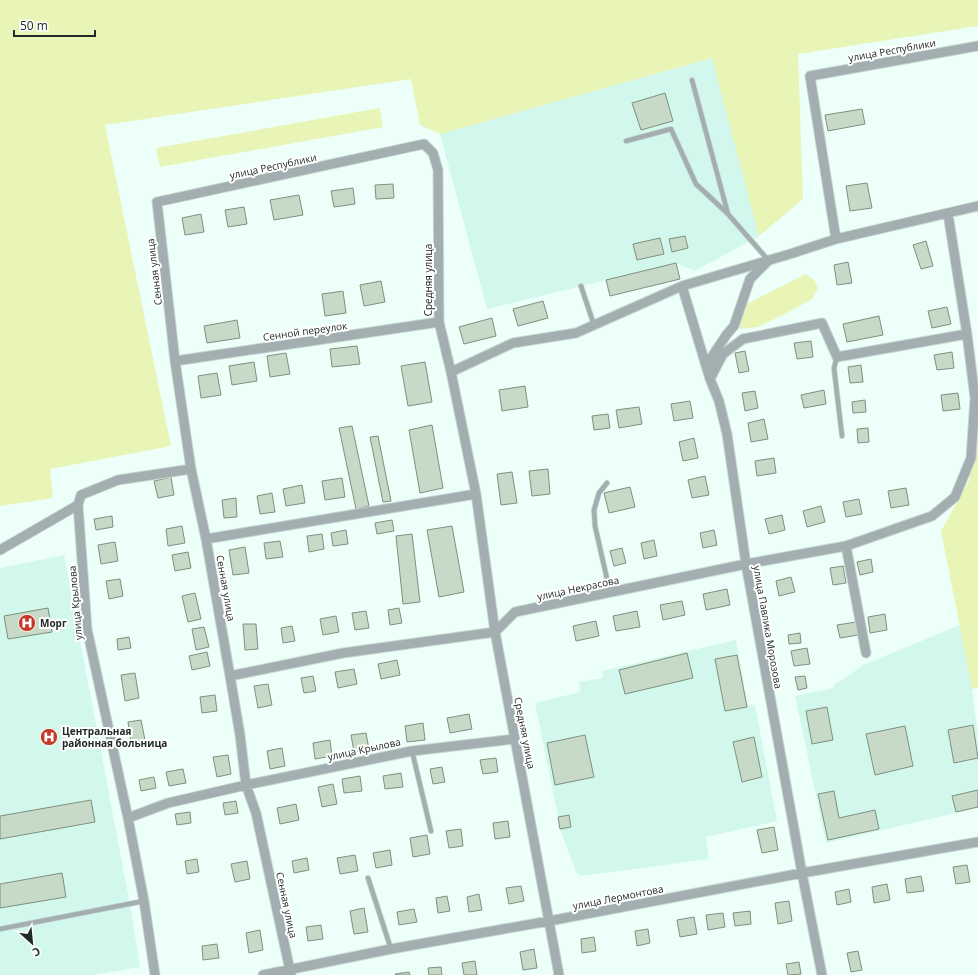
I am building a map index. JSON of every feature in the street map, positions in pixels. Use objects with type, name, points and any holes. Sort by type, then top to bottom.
[{"type":"street","name":"улица Республики","points":[[836,239],[810,76],[978,46]]},
{"type":"street","name":"Средняя улица","points":[[395,151],[424,144],[433,153],[438,170],[439,322],[451,372],[476,494],[495,632],[559,975]]},
{"type":"street","name":"улица Республики","points":[[157,202],[395,151]]},
{"type":"street","name":"Сенная улица","points":[[157,202],[175,361],[191,469],[206,539],[230,676],[240,735],[246,785],[256,813],[291,972]]},
{"type":"street","points":[[451,372],[513,343],[576,333],[682,286],[769,261],[836,239],[978,206]]},
{"type":"street","points":[[710,379],[723,354],[743,339],[822,324],[837,357],[967,334],[948,214]]},
{"type":"street","points":[[710,379],[711,358],[734,326],[750,279],[769,261]]},
{"type":"street","name":"улица Павлика Морозова","points":[[682,286],[710,379],[719,401],[727,434],[746,564],[822,975]]},
{"type":"street","name":"Сенной переулок","points":[[175,361],[439,322]]},
{"type":"street","name":"улица Некрасова","points":[[495,632],[515,612],[746,564],[846,546],[932,516],[955,497],[971,458],[976,398],[967,334]]},
{"type":"street","points":[[0,550],[78,505],[81,495],[118,480],[191,469]]},
{"type":"street","points":[[206,539],[476,494]]},
{"type":"street","name":"улица Крылова","points":[[78,505],[87,629],[128,818],[144,901],[155,975]]},
{"type":"street","points":[[846,546],[866,653]]},
{"type":"street","points":[[230,676],[343,653],[495,632]]},
{"type":"street","name":"улица Крылова","points":[[128,818],[168,803],[246,785],[412,751],[515,739]]},
{"type":"street","name":"улица Лермонтова","points":[[263,975],[291,972],[391,949],[549,922],[802,873],[978,842]]},
{"type":"lane","points":[[692,80],[728,214]]},
{"type":"lane","points":[[626,141],[671,129],[696,184],[728,214],[769,261]]},
{"type":"lane","points":[[581,286],[594,325]]},
{"type":"lane","points":[[837,357],[834,368],[842,436]]},
{"type":"lane","points":[[607,483],[599,493],[594,510],[595,526],[610,592]]},
{"type":"lane","points":[[412,751],[431,831]]},
{"type":"lane","points":[[368,878],[391,949]]},
{"type":"lane","points":[[0,929],[144,901]]},
{"type":"shaded area","points":[[713,58],[759,236],[695,271],[676,263],[487,309],[440,134]]},
{"type":"shaded area","name":"Центральная районная больница","points":[[64,555],[130,905],[140,967],[94,975],[0,975],[0,568]]},
{"type":"shaded area","points":[[960,625],[972,689],[978,735],[978,808],[826,843],[795,696],[833,688],[835,683],[841,681],[863,665]]},
{"type":"shaded area","points":[[736,640],[748,705],[755,705],[777,821],[706,837],[709,859],[581,876],[576,872],[560,829],[571,827],[569,815],[558,817],[535,703],[580,692],[579,682],[603,678],[602,671]]},
{"type":"green space","points":[[0,0],[978,0],[978,26],[798,54],[803,199],[759,236],[712,58],[440,134],[420,125],[411,79],[105,125],[171,446],[50,469],[53,498],[0,506]]},
{"type":"green space","points":[[380,108],[383,127],[160,167],[156,148]]},
{"type":"green space","points":[[806,274],[815,281],[818,288],[812,299],[758,327],[740,329],[740,318],[747,304]]},
{"type":"green space","points":[[978,422],[978,688],[972,689],[941,531],[969,481]]},
{"type":"building","points":[[665,93],[673,121],[641,130],[632,103]]},
{"type":"building","points":[[862,109],[865,124],[828,131],[825,115]]},
{"type":"building","points":[[867,183],[872,208],[850,211],[846,186]]},
{"type":"building","points":[[393,184],[394,198],[376,199],[375,185]]},
{"type":"building","points":[[353,188],[355,204],[334,207],[331,191]]},
{"type":"building","points":[[299,195],[303,215],[274,220],[270,200]]},
{"type":"building","points":[[244,207],[247,224],[228,227],[225,210]]},
{"type":"building","points":[[201,214],[204,232],[185,235],[182,218]]},
{"type":"building","points":[[685,236],[688,248],[672,252],[669,239]]},
{"type":"building","points":[[660,238],[664,254],[637,260],[633,244]]},
{"type":"building","points":[[926,241],[933,266],[921,269],[913,245]]},
{"type":"building","points":[[848,262],[852,283],[837,285],[834,265]]},
{"type":"building","points":[[676,263],[680,279],[610,296],[606,280]]},
{"type":"building","points":[[381,281],[385,302],[364,306],[360,285]]},
{"type":"building","points":[[343,291],[346,313],[325,316],[322,294]]},
{"type":"building","points":[[543,301],[548,318],[518,326],[513,309]]},
{"type":"building","points":[[947,307],[951,324],[932,328],[928,311]]},
{"type":"building","points":[[879,316],[883,335],[847,342],[843,324]]},
{"type":"building","points":[[492,318],[496,336],[464,344],[459,327]]},
{"type":"building","points":[[237,320],[240,338],[207,343],[204,326]]},
{"type":"building","points":[[811,341],[813,357],[797,359],[794,343]]},
{"type":"building","points":[[357,346],[360,364],[332,367],[330,349]]},
{"type":"building","points":[[745,351],[749,371],[739,373],[735,353]]},
{"type":"building","points":[[952,352],[954,368],[937,370],[934,355]]},
{"type":"building","points":[[286,353],[290,374],[270,377],[267,356]]},
{"type":"building","points":[[254,362],[257,381],[232,385],[229,366]]},
{"type":"building","points":[[425,362],[432,402],[408,406],[401,366]]},
{"type":"building","points":[[861,365],[863,382],[850,383],[848,367]]},
{"type":"building","points":[[217,373],[221,395],[201,398],[198,376]]},
{"type":"building","points":[[525,386],[528,407],[502,411],[499,390]]},
{"type":"building","points":[[824,390],[826,404],[804,408],[801,395]]},
{"type":"building","points":[[755,391],[758,408],[745,411],[742,393]]},
{"type":"building","points":[[958,393],[960,409],[943,411],[941,395]]},
{"type":"building","points":[[865,400],[866,412],[853,413],[852,402]]},
{"type":"building","points":[[690,401],[693,418],[674,421],[671,404]]},
{"type":"building","points":[[639,407],[642,424],[619,428],[616,410]]},
{"type":"building","points":[[608,414],[610,428],[594,430],[592,416]]},
{"type":"building","points":[[764,419],[768,439],[751,442],[748,423]]},
{"type":"building","points":[[432,425],[443,488],[420,493],[409,430]]},
{"type":"building","points":[[352,426],[369,506],[356,509],[339,428]]},
{"type":"building","points":[[868,428],[869,442],[858,443],[857,429]]},
{"type":"building","points":[[378,436],[391,501],[383,502],[370,437]]},
{"type":"building","points":[[694,438],[698,458],[683,461],[679,442]]},
{"type":"building","points":[[774,458],[776,473],[757,476],[755,461]]},
{"type":"building","points":[[548,469],[550,494],[532,496],[529,471]]},
{"type":"building","points":[[512,472],[517,503],[501,505],[497,474]]},
{"type":"building","points":[[705,476],[709,495],[692,498],[688,480]]},
{"type":"building","points":[[171,477],[174,495],[158,498],[154,481]]},
{"type":"building","points":[[342,478],[345,497],[325,500],[322,481]]},
{"type":"building","points":[[302,485],[305,503],[286,506],[283,489]]},
{"type":"building","points":[[630,487],[635,507],[609,513],[604,493]]},
{"type":"building","points":[[906,488],[909,505],[891,508],[888,491]]},
{"type":"building","points":[[272,493],[275,512],[260,514],[257,496]]},
{"type":"building","points":[[236,498],[237,517],[224,518],[222,500]]},
{"type":"building","points":[[859,499],[862,514],[846,517],[843,502]]},
{"type":"building","points":[[821,506],[825,522],[807,527],[803,511]]},
{"type":"building","points":[[782,515],[785,530],[769,534],[765,519]]},
{"type":"building","points":[[112,516],[113,527],[96,530],[94,519]]},
{"type":"building","points":[[392,520],[394,531],[377,534],[375,523]]},
{"type":"building","points":[[182,526],[185,543],[168,546],[166,529]]},
{"type":"building","points":[[452,526],[464,592],[439,597],[427,530]]},
{"type":"building","points":[[346,530],[348,544],[333,546],[331,533]]},
{"type":"building","points":[[714,530],[717,545],[703,548],[700,533]]},
{"type":"building","points":[[322,534],[324,549],[309,552],[307,536]]},
{"type":"building","points":[[412,534],[420,602],[403,604],[396,536]]},
{"type":"building","points":[[654,540],[657,556],[644,559],[641,543]]},
{"type":"building","points":[[280,541],[283,557],[266,559],[264,543]]},
{"type":"building","points":[[115,542],[118,561],[101,564],[98,545]]},
{"type":"building","points":[[245,547],[249,573],[233,575],[229,550]]},
{"type":"building","points":[[622,548],[626,563],[614,566],[610,551]]},
{"type":"building","points":[[188,552],[191,568],[175,571],[172,555]]},
{"type":"building","points":[[871,559],[873,572],[860,575],[857,562]]},
{"type":"building","points":[[843,566],[846,583],[833,585],[830,568]]},
{"type":"building","points":[[791,577],[795,592],[779,596],[776,581]]},
{"type":"building","points":[[120,579],[123,596],[109,599],[106,581]]},
{"type":"building","points":[[727,589],[730,605],[706,610],[703,594]]},
{"type":"building","points":[[195,593],[201,619],[188,622],[182,596]]},
{"type":"building","points":[[682,601],[685,615],[663,620],[660,605]]},
{"type":"building","points":[[48,608],[52,632],[8,639],[4,616]]},
{"type":"building","points":[[399,608],[402,623],[390,625],[388,610]]},
{"type":"building","points":[[366,611],[369,628],[355,630],[352,613]]},
{"type":"building","points":[[637,611],[640,627],[616,631],[613,616]]},
{"type":"building","points":[[885,614],[887,630],[870,633],[868,617]]},
{"type":"building","points":[[336,616],[339,632],[323,635],[320,619]]},
{"type":"building","points":[[596,621],[599,636],[576,641],[573,626]]},
{"type":"building","points":[[856,622],[858,635],[840,638],[837,625]]},
{"type":"building","points":[[243,624],[256,624],[258,649],[245,650]]},
{"type":"building","points":[[292,626],[295,641],[283,643],[281,628]]},
{"type":"building","points":[[204,627],[209,647],[196,650],[192,629]]},
{"type":"building","points":[[800,633],[801,643],[789,644],[788,635]]},
{"type":"building","points":[[129,637],[131,648],[118,650],[117,639]]},
{"type":"building","points":[[807,648],[810,664],[794,666],[791,651]]},
{"type":"building","points":[[207,652],[210,666],[192,670],[189,656]]},
{"type":"building","points":[[687,653],[693,678],[625,694],[619,670]]},
{"type":"building","points":[[737,655],[747,707],[725,711],[715,659]]},
{"type":"building","points":[[397,660],[400,675],[381,679],[378,664]]},
{"type":"building","points":[[354,669],[357,684],[338,688],[335,672]]},
{"type":"building","points":[[135,673],[139,698],[125,701],[121,675]]},
{"type":"building","points":[[313,676],[316,691],[304,693],[301,678]]},
{"type":"building","points":[[805,676],[807,688],[798,690],[795,677]]},
{"type":"building","points":[[268,684],[272,705],[258,708],[254,686]]},
{"type":"building","points":[[215,695],[217,711],[202,713],[200,697]]},
{"type":"building","points":[[827,707],[833,740],[812,744],[806,711]]},
{"type":"building","points":[[469,714],[472,729],[450,733],[447,718]]},
{"type":"building","points":[[141,720],[145,740],[131,743],[128,722]]},
{"type":"building","points":[[423,723],[425,740],[407,742],[405,726]]},
{"type":"building","points":[[973,725],[978,758],[954,763],[948,730]]},
{"type":"building","points":[[905,726],[913,766],[875,775],[866,734]]},
{"type":"building","points":[[366,733],[369,749],[354,752],[351,735]]},
{"type":"building","points":[[585,735],[594,777],[555,785],[547,743]]},
{"type":"building","points":[[754,737],[762,777],[742,782],[733,742]]},
{"type":"building","points":[[330,740],[332,756],[315,759],[313,743]]},
{"type":"building","points":[[282,748],[285,766],[270,769],[267,751]]},
{"type":"building","points":[[228,755],[231,774],[217,777],[213,757]]},
{"type":"building","points":[[496,758],[498,772],[483,774],[480,760]]},
{"type":"building","points":[[442,767],[445,782],[433,784],[430,769]]},
{"type":"building","points":[[183,769],[186,783],[169,786],[166,772]]},
{"type":"building","points":[[401,773],[403,787],[385,789],[383,776]]},
{"type":"building","points":[[360,776],[362,791],[344,793],[342,779]]},
{"type":"building","points":[[154,777],[156,788],[141,791],[139,780]]},
{"type":"building","points":[[333,784],[337,804],[322,807],[318,787]]},
{"type":"building","points":[[978,790],[978,807],[956,812],[952,796]]},
{"type":"building","points":[[834,791],[839,818],[875,810],[879,829],[828,840],[818,794]]},
{"type":"building","points":[[91,800],[95,822],[0,839],[0,816]]},
{"type":"building","points":[[236,801],[238,813],[225,815],[223,803]]},
{"type":"building","points":[[296,804],[299,820],[280,824],[277,808]]},
{"type":"building","points":[[190,812],[191,823],[177,825],[175,814]]},
{"type":"building","points":[[569,815],[571,827],[560,829],[558,817]]},
{"type":"building","points":[[508,821],[510,837],[495,839],[493,823]]},
{"type":"building","points":[[774,827],[778,850],[762,853],[757,830]]},
{"type":"building","points":[[461,829],[463,846],[449,848],[446,831]]},
{"type":"building","points":[[427,835],[430,854],[413,857],[410,838]]},
{"type":"building","points":[[390,850],[392,865],[376,868],[373,853]]},
{"type":"building","points":[[355,855],[358,871],[340,874],[337,858]]},
{"type":"building","points":[[307,858],[309,870],[294,873],[292,861]]},
{"type":"building","points":[[197,859],[199,872],[187,874],[185,861]]},
{"type":"building","points":[[247,861],[250,879],[235,882],[231,864]]},
{"type":"building","points":[[967,865],[970,882],[956,884],[953,867]]},
{"type":"building","points":[[62,873],[66,897],[0,908],[0,884]]},
{"type":"building","points":[[921,876],[924,891],[907,893],[905,879]]},
{"type":"building","points":[[887,884],[890,900],[874,903],[872,887]]},
{"type":"building","points":[[521,886],[524,901],[509,904],[506,888]]},
{"type":"building","points":[[849,889],[851,902],[837,905],[835,892]]},
{"type":"building","points":[[479,894],[482,910],[469,912],[467,897]]},
{"type":"building","points":[[447,896],[450,911],[438,913],[436,898]]},
{"type":"building","points":[[789,901],[792,921],[778,924],[775,903]]},
{"type":"building","points":[[364,908],[368,932],[354,934],[350,911]]},
{"type":"building","points":[[414,909],[417,922],[399,925],[397,912]]},
{"type":"building","points":[[750,911],[751,924],[735,926],[733,913]]},
{"type":"building","points":[[723,913],[725,927],[708,930],[706,915]]},
{"type":"building","points":[[694,917],[697,934],[680,937],[677,920]]},
{"type":"building","points":[[321,925],[323,939],[308,941],[306,927]]},
{"type":"building","points":[[648,929],[650,943],[637,946],[635,931]]},
{"type":"building","points":[[260,930],[263,950],[249,953],[246,933]]},
{"type":"building","points":[[594,937],[596,951],[582,953],[581,939]]},
{"type":"building","points":[[217,944],[219,958],[203,960],[202,946]]},
{"type":"building","points":[[534,949],[537,968],[523,970],[520,952]]},
{"type":"building","points":[[858,951],[862,970],[851,972],[847,953]]},
{"type":"building","points":[[475,961],[477,975],[464,975],[462,963]]},
{"type":"building","points":[[799,962],[801,974],[788,975],[786,964]]},
{"type":"building","points":[[441,967],[442,975],[429,975],[428,968]]},
{"type":"building","points":[[409,972],[410,975],[395,974]]},
{"type":"place","name":"Морг","points":[[27,623]]},
{"type":"place","name":"Центральная районная больница","points":[[49,737]]}]
